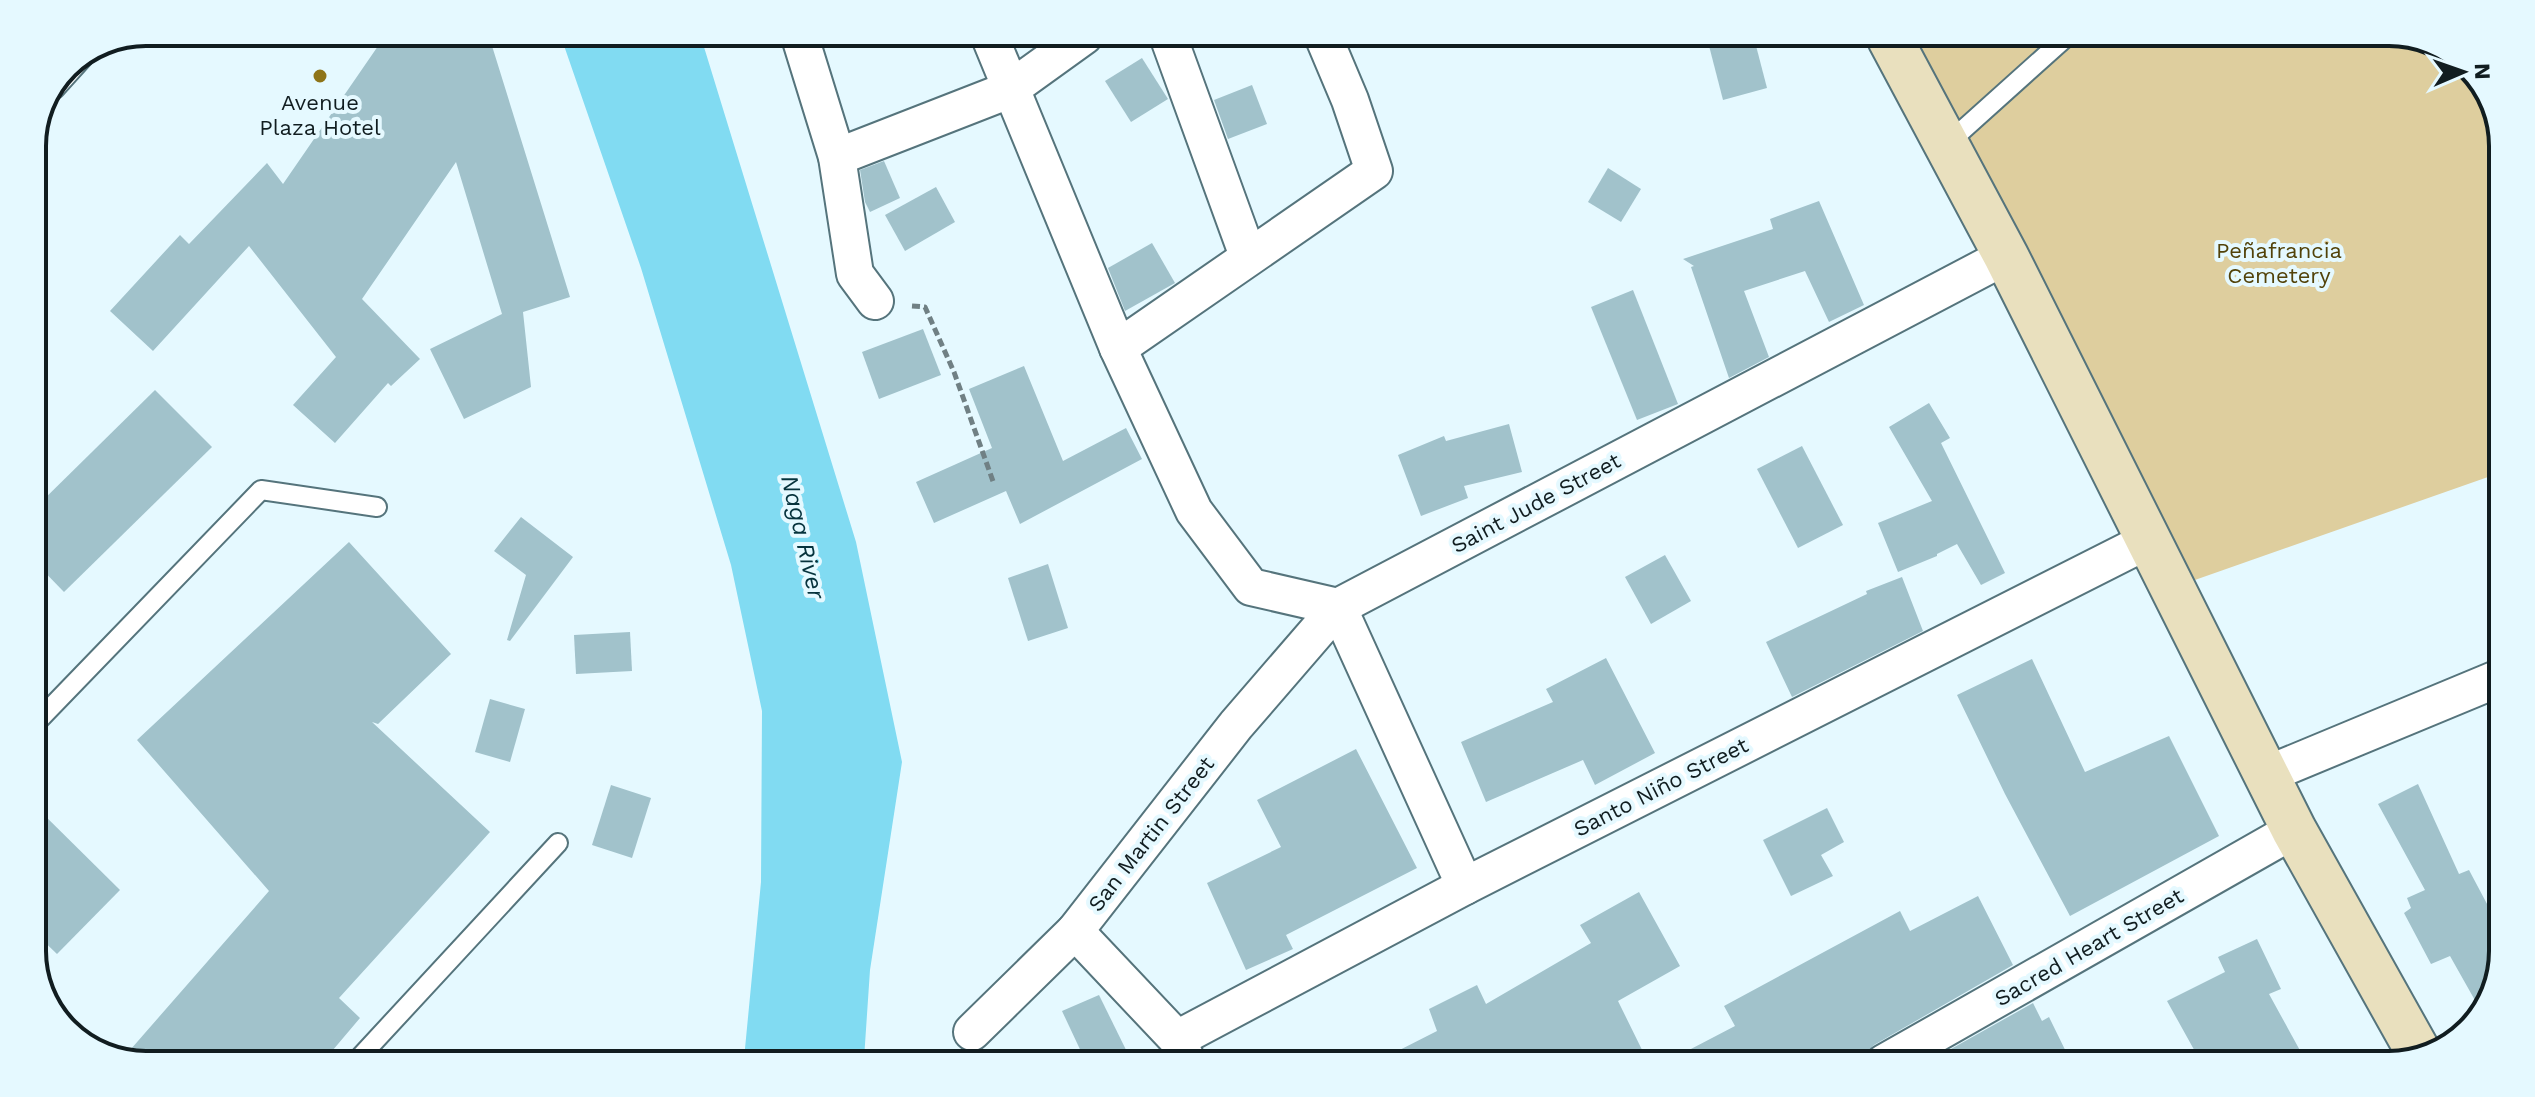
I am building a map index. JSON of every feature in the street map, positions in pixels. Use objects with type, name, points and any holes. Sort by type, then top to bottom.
[{"type":"main road","points":[[1894,46],[2006,256],[2294,830],[2416,1048]]},
{"type":"street","points":[[803,46],[837,157],[855,274],[875,301]]},
{"type":"street","points":[[993,46],[1118,348],[1194,511],[1251,587],[1338,607],[1465,886]]},
{"type":"street","points":[[837,157],[1009,90],[1070,46]]},
{"type":"street","points":[[1172,46],[1248,256]]},
{"type":"street","points":[[1118,348],[1374,171],[1350,100],[1327,46]]},
{"type":"street","name":"Saint Jude Street","points":[[1338,607],[2006,256]]},
{"type":"street","name":"Santo Niño Street","points":[[1182,1050],[1465,886],[2147,541]]},
{"type":"street","name":"San Martin Street","points":[[1182,1050],[1075,931],[1236,725],[1338,607]]},
{"type":"street","points":[[2268,774],[2489,682]]},
{"type":"street","name":"Sacred Heart Street","points":[[1905,1051],[2294,830]]},
{"type":"street","points":[[972,1032],[1075,931]]},
{"type":"lane","points":[[1946,145],[2056,46]]},
{"type":"lane","points":[[46,713],[261,490],[377,507]]},
{"type":"lane","points":[[366,1051],[558,843]]},
{"type":"path","points":[[875,301],[925,307],[954,372],[994,484]]},
{"type":"green space","name":"Peñafrancia Cemetery","points":[[1914,46],[2388,46],[2408,48],[2439,59],[2460,75],[2476,96],[2484,114],[2489,140],[2488,477],[2192,581],[1970,142]]},
{"type":"water","name":"Naga River","points":[[564,46],[704,46],[856,542],[902,762],[870,970],[865,1051],[745,1051],[761,882],[762,711],[731,565],[641,268]]},
{"type":"building","points":[[378,46],[492,46],[570,297],[523,312],[531,387],[464,419],[430,349],[502,314],[456,162],[362,299],[420,359],[391,386],[388,383],[335,443],[293,405],[336,357],[249,246],[153,351],[110,311],[180,235],[189,244],[267,163],[283,184]]},
{"type":"building","points":[[1709,46],[1756,46],[1767,88],[1723,100]]},
{"type":"building","points":[[1142,58],[1168,99],[1131,122],[1105,81]]},
{"type":"building","points":[[1252,85],[1267,124],[1228,139],[1214,100]]},
{"type":"building","points":[[884,161],[900,198],[870,212],[865,202],[860,170]]},
{"type":"building","points":[[1608,168],[1641,189],[1621,222],[1588,202]]},
{"type":"building","points":[[936,187],[955,222],[905,251],[885,215]]},
{"type":"building","points":[[1819,201],[1864,305],[1829,322],[1805,271],[1744,291],[1769,357],[1729,378],[1691,267],[1694,266],[1683,259],[1773,229],[1770,219]]},
{"type":"building","points":[[1152,243],[1175,283],[1125,311],[1108,268]]},
{"type":"building","points":[[1633,290],[1678,404],[1637,420],[1591,307]]},
{"type":"building","points":[[923,329],[941,375],[879,399],[862,352]]},
{"type":"building","points":[[1024,366],[1063,461],[1126,428],[1142,459],[1020,524],[1006,491],[934,523],[916,482],[992,448],[969,389]]},
{"type":"building","points":[[155,390],[212,447],[64,592],[46,573],[46,497]]},
{"type":"building","points":[[1929,403],[1950,438],[1941,443],[2005,573],[1981,585],[1957,544],[1898,572],[1878,523],[1932,501],[1889,427]]},
{"type":"building","points":[[1509,424],[1522,472],[1464,486],[1468,498],[1421,516],[1398,455],[1444,436],[1446,441]]},
{"type":"building","points":[[1802,446],[1843,525],[1798,548],[1757,469]]},
{"type":"building","points":[[521,517],[573,557],[510,641],[507,640],[526,575],[494,551]]},
{"type":"building","points":[[349,542],[451,654],[378,724],[372,722],[490,832],[339,998],[360,1018],[332,1051],[131,1049],[269,891],[137,740]]},
{"type":"building","points":[[1665,555],[1691,601],[1651,624],[1625,577]]},
{"type":"building","points":[[1048,564],[1068,628],[1028,641],[1008,578]]},
{"type":"building","points":[[1902,577],[1923,631],[1792,697],[1766,642],[1867,594],[1866,591]]},
{"type":"building","points":[[630,632],[632,671],[576,674],[574,635]]},
{"type":"building","points":[[1606,658],[1655,753],[1595,785],[1583,760],[1486,802],[1461,742],[1553,702],[1546,689]]},
{"type":"building","points":[[2032,659],[2085,772],[2169,736],[2219,836],[2070,916],[1957,695]]},
{"type":"building","points":[[490,699],[525,709],[510,762],[475,752]]},
{"type":"building","points":[[1356,749],[1417,868],[1286,935],[1293,949],[1246,970],[1207,883],[1281,847],[1257,800]]},
{"type":"building","points":[[2418,784],[2459,874],[2469,870],[2489,908],[2487,970],[2476,1001],[2450,956],[2431,964],[2404,913],[2411,908],[2407,898],[2425,890],[2378,804]]},
{"type":"building","points":[[611,785],[651,798],[632,858],[592,845]]},
{"type":"building","points":[[1827,808],[1844,842],[1821,855],[1833,876],[1791,896],[1763,840]]},
{"type":"building","points":[[46,817],[120,890],[57,954],[46,943]]},
{"type":"building","points":[[1639,892],[1680,966],[1618,1001],[1643,1051],[1398,1051],[1437,1031],[1429,1009],[1477,985],[1486,1004],[1591,943],[1580,925]]},
{"type":"building","points":[[1978,896],[2013,965],[1868,1051],[1687,1051],[1735,1026],[1724,1006],[1900,911],[1910,931]]},
{"type":"building","points":[[2257,939],[2281,989],[2269,994],[2300,1051],[2195,1051],[2167,1001],[2225,972],[2218,957]]},
{"type":"building","points":[[1099,995],[1127,1051],[1081,1051],[1062,1011]]},
{"type":"building","points":[[2033,1003],[2042,1021],[2049,1017],[2066,1051],[1947,1051]]},
{"type":"place","name":"Avenue Plaza Hotel","points":[[320,76]]}]
